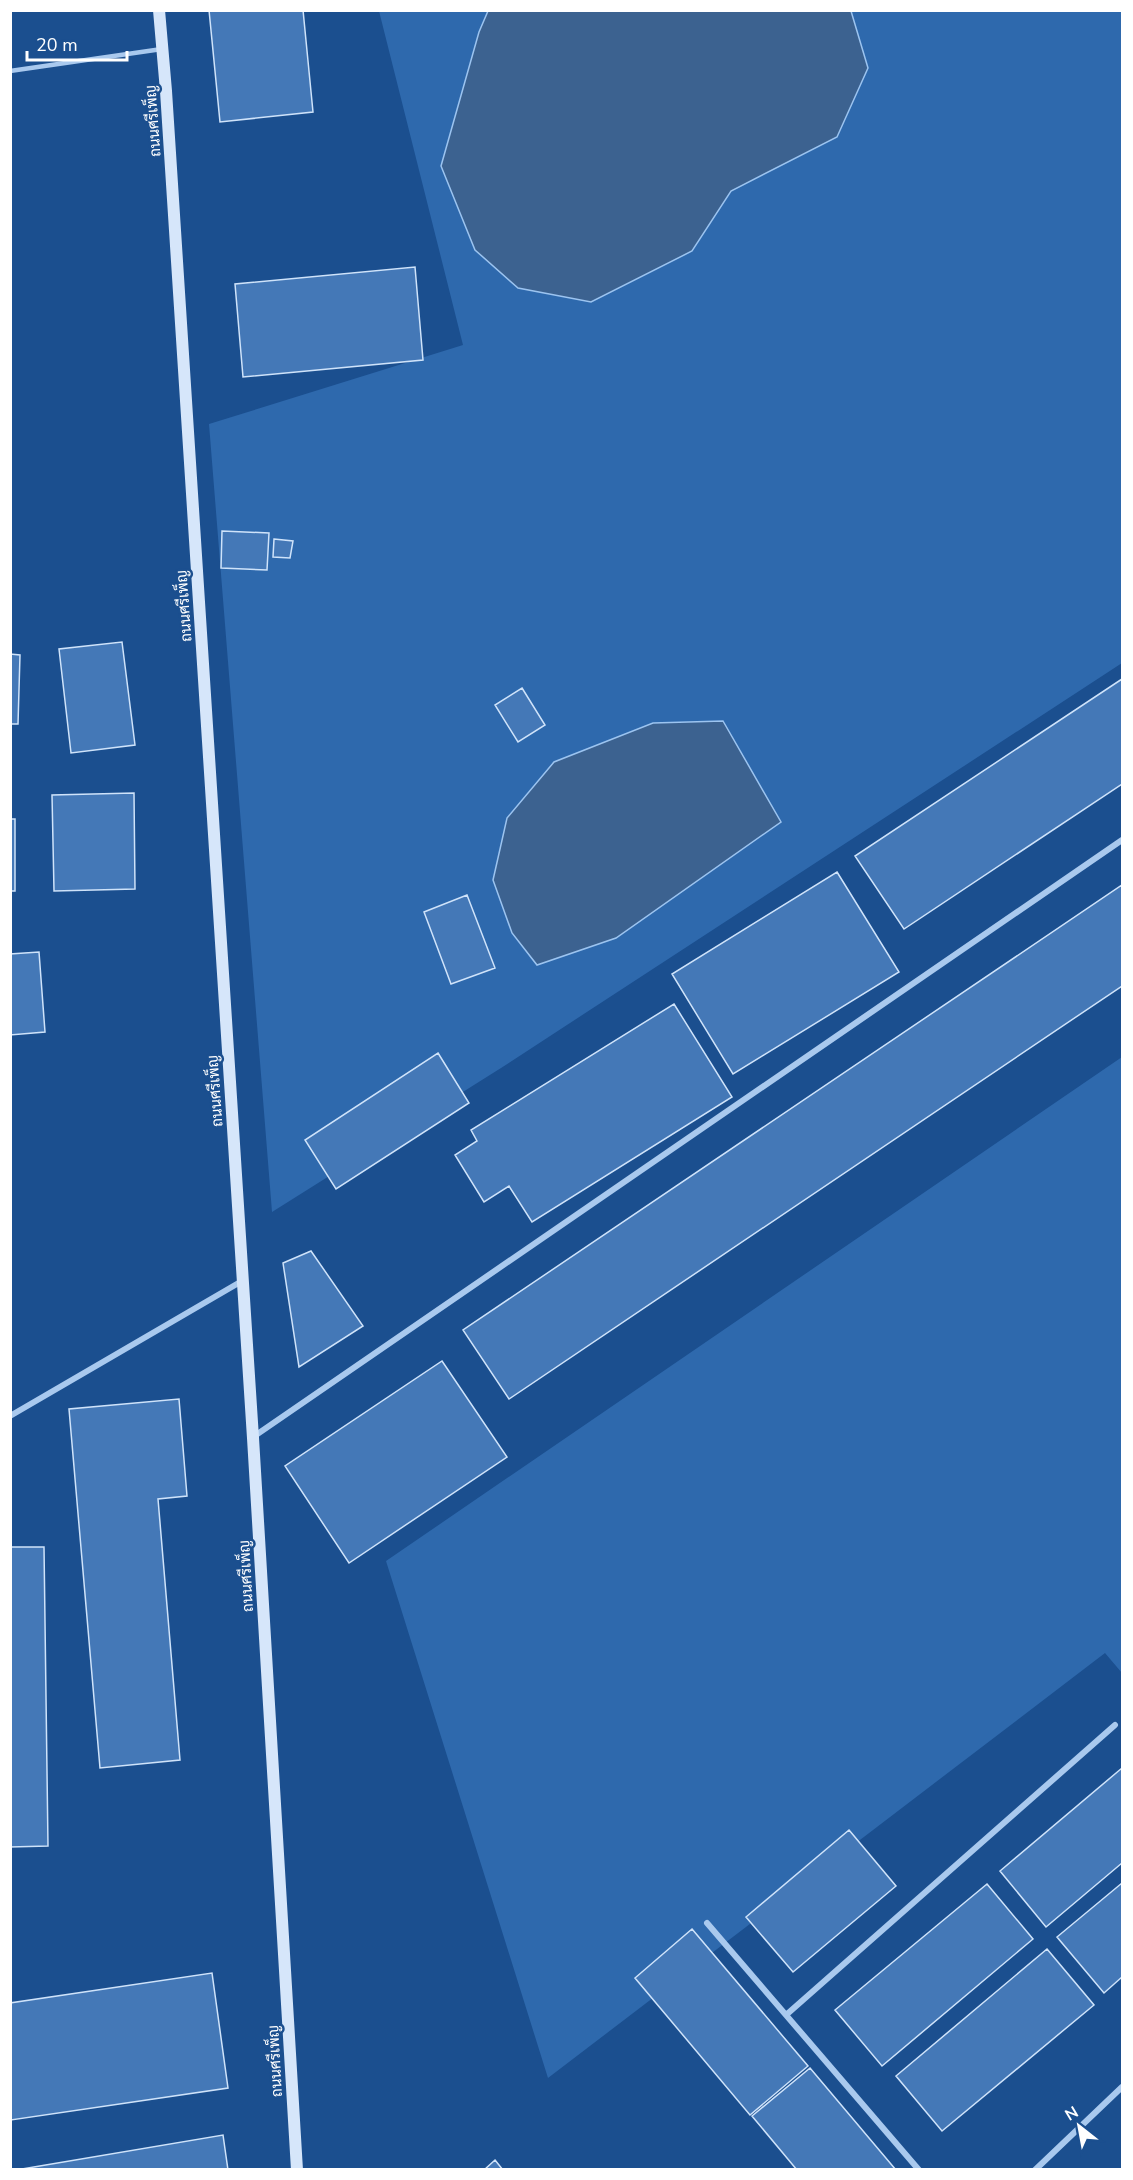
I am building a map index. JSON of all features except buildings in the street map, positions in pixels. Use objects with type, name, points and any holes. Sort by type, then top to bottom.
[{"type":"main road","name":"ถนนศรีเพ็ญ","points":[[159,10],[253,1438],[297,2169]]},
{"type":"street","points":[[253,1438],[1122,840]]},
{"type":"street","points":[[10,1416],[242,1281]]},
{"type":"street","points":[[786,2015],[1114,1725]]},
{"type":"street","points":[[707,1923],[919,2169]]},
{"type":"street","points":[[1035,2169],[1122,2087]]},
{"type":"lane","points":[[10,72],[162,49]]},
{"type":"shaded area","points":[[379,11],[488,11],[479,32],[441,166],[475,250],[518,288],[692,251],[731,191],[837,137],[868,68],[851,11],[1122,11],[1122,663],[501,1068],[272,1212],[209,424],[463,345]],"holes":[[[723,721],[781,822],[507,818],[554,762],[653,723]]]},
{"type":"shaded area","points":[[488,11],[851,11],[868,68],[837,137],[731,191],[692,251],[591,302],[518,288],[475,250],[441,166],[479,32]]},
{"type":"shaded area","points":[[723,721],[781,822],[616,938],[537,965],[512,933],[493,880],[507,818],[554,762],[653,723]]},
{"type":"shaded area","points":[[1122,1057],[1122,1673],[1105,1653],[548,2078],[386,1561]]}]
